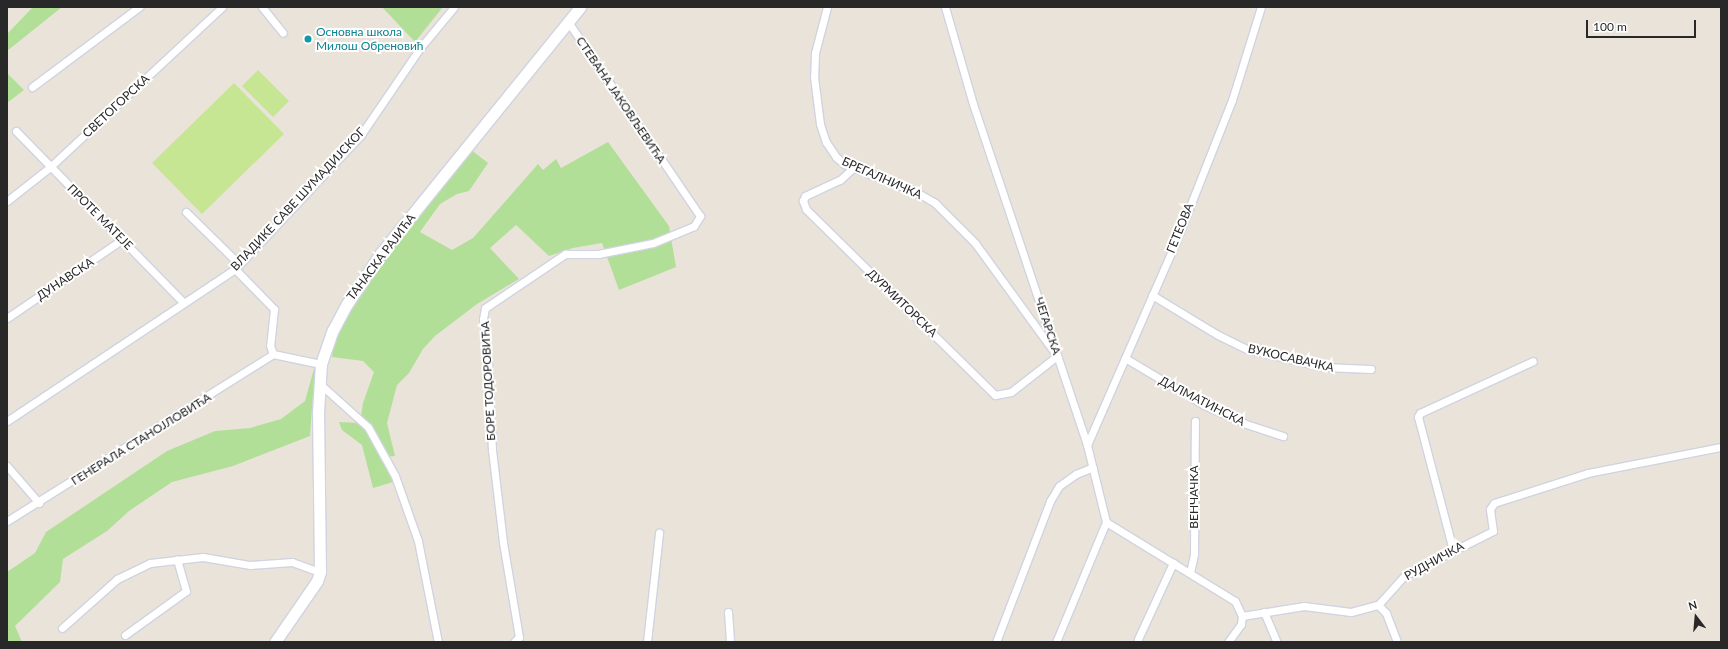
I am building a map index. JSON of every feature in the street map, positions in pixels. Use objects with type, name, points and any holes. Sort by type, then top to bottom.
[{"type":"street","points":[[32,87],[139,7]]},
{"type":"street","name":"СВЕТОГОРСКА","points":[[7,201],[50,167],[222,7]]},
{"type":"street","points":[[262,7],[283,33]]},
{"type":"street","name":"ВЛАДИКЕ САВЕ ШУМАДИЈСКОГ","points":[[7,421],[237,267],[360,136],[420,48],[454,7]]},
{"type":"street","name":"ТАНАСКА РАЈИЋА","points":[[274,642],[317,581],[320,572],[318,413],[321,364],[333,330],[368,272],[580,7]]},
{"type":"street","name":"БРЕГАЛНИЧКА","points":[[827,7],[815,53],[816,97],[826,142],[836,157],[854,167],[911,189],[935,203],[974,243],[1057,356]]},
{"type":"street","name":"ЧЕГАРСКА","points":[[945,7],[973,104],[1087,445],[1106,522]]},
{"type":"street","name":"ГЕТЕОВА","points":[[1087,445],[1152,295],[1232,100],[1261,7]]},
{"type":"street","name":"СТЕВАНА ЈАКОВЉЕВИЋА","points":[[568,22],[673,178]]},
{"type":"street","name":"ПРОТЕ МАТЕЈЕ","points":[[16,131],[184,303]]},
{"type":"street","name":"ДУРМИТОРСКА","points":[[854,167],[840,180],[805,196],[803,201],[806,209],[995,395],[1011,392],[1057,356]]},
{"type":"street","name":"БОРЕ ТОДОРОВИЋА","points":[[514,642],[519,637],[503,542],[492,450],[488,362],[483,319],[485,308],[565,254],[598,254],[646,245],[694,226],[700,216],[673,178]]},
{"type":"street","points":[[186,212],[274,309],[270,345],[273,354],[321,364]]},
{"type":"street","name":"ДУНАВСКА","points":[[7,318],[122,239]]},
{"type":"street","name":"ВУКОСАВАЧКА","points":[[1152,295],[1218,335],[1248,349],[1324,367],[1371,369]]},
{"type":"street","name":"ГЕНЕРАЛА СТАНОЈЛОВИЋА","points":[[7,521],[40,503],[273,354]]},
{"type":"street","name":"ДАЛМАТИНСКА","points":[[1125,358],[1204,405],[1246,424],[1283,436]]},
{"type":"street","points":[[1453,550],[1418,417],[1420,413],[1533,362]]},
{"type":"street","points":[[320,384],[368,427],[395,476],[418,541],[438,642]]},
{"type":"street","name":"ВЕНЧАЧКА","points":[[1190,572],[1194,554],[1195,421]]},
{"type":"street","name":"РУДНИЧКА","points":[[1378,605],[1406,575],[1493,531],[1490,510],[1494,503],[1588,473],[1721,447]]},
{"type":"street","points":[[7,466],[40,503]]},
{"type":"street","points":[[996,642],[1050,501],[1059,486],[1076,474],[1093,467]]},
{"type":"street","points":[[1056,642],[1106,522],[1190,572],[1235,602],[1242,616],[1240,624],[1228,642]]},
{"type":"street","points":[[647,642],[659,533]]},
{"type":"street","points":[[62,628],[117,579],[150,563],[204,557],[250,565],[292,562],[320,572]]},
{"type":"street","points":[[125,634],[186,591],[177,559]]},
{"type":"street","points":[[1138,639],[1173,563]]},
{"type":"street","points":[[1242,616],[1304,606],[1351,612],[1378,605],[1386,614],[1397,642]]},
{"type":"street","points":[[728,612],[730,642]]},
{"type":"street","points":[[1264,612],[1277,642]]},
{"type":"green space","points":[[33,7],[62,7],[7,51],[7,34]]},
{"type":"green space","points":[[382,7],[443,7],[415,42]]},
{"type":"green space","points":[[258,70],[289,101],[273,117],[242,86]]},
{"type":"green space","points":[[7,73],[24,90],[7,103]]},
{"type":"green space","points":[[234,83],[284,134],[202,214],[152,163]]},
{"type":"green space","points":[[608,142],[669,226],[676,267],[619,290],[602,243],[573,248],[549,256],[516,225],[490,248],[519,279],[477,304],[435,336],[423,349],[409,373],[397,385],[387,423],[395,456],[379,457],[388,469],[393,482],[373,488],[362,445],[342,430],[339,422],[360,423],[363,403],[374,372],[363,361],[332,357],[334,343],[347,306],[376,261],[470,149],[488,163],[469,191],[457,194],[440,204],[420,232],[452,250],[473,238],[538,164],[543,170],[556,159],[561,168]]},
{"type":"green space","points":[[315,365],[310,436],[233,466],[172,482],[129,511],[107,531],[63,559],[60,582],[15,626],[22,642],[7,642],[7,572],[35,553],[46,532],[167,451],[215,431],[250,428],[281,419],[305,401]]},
{"type":"place","name":"Основна школа Милош Обреновић","points":[[308,39]]}]
